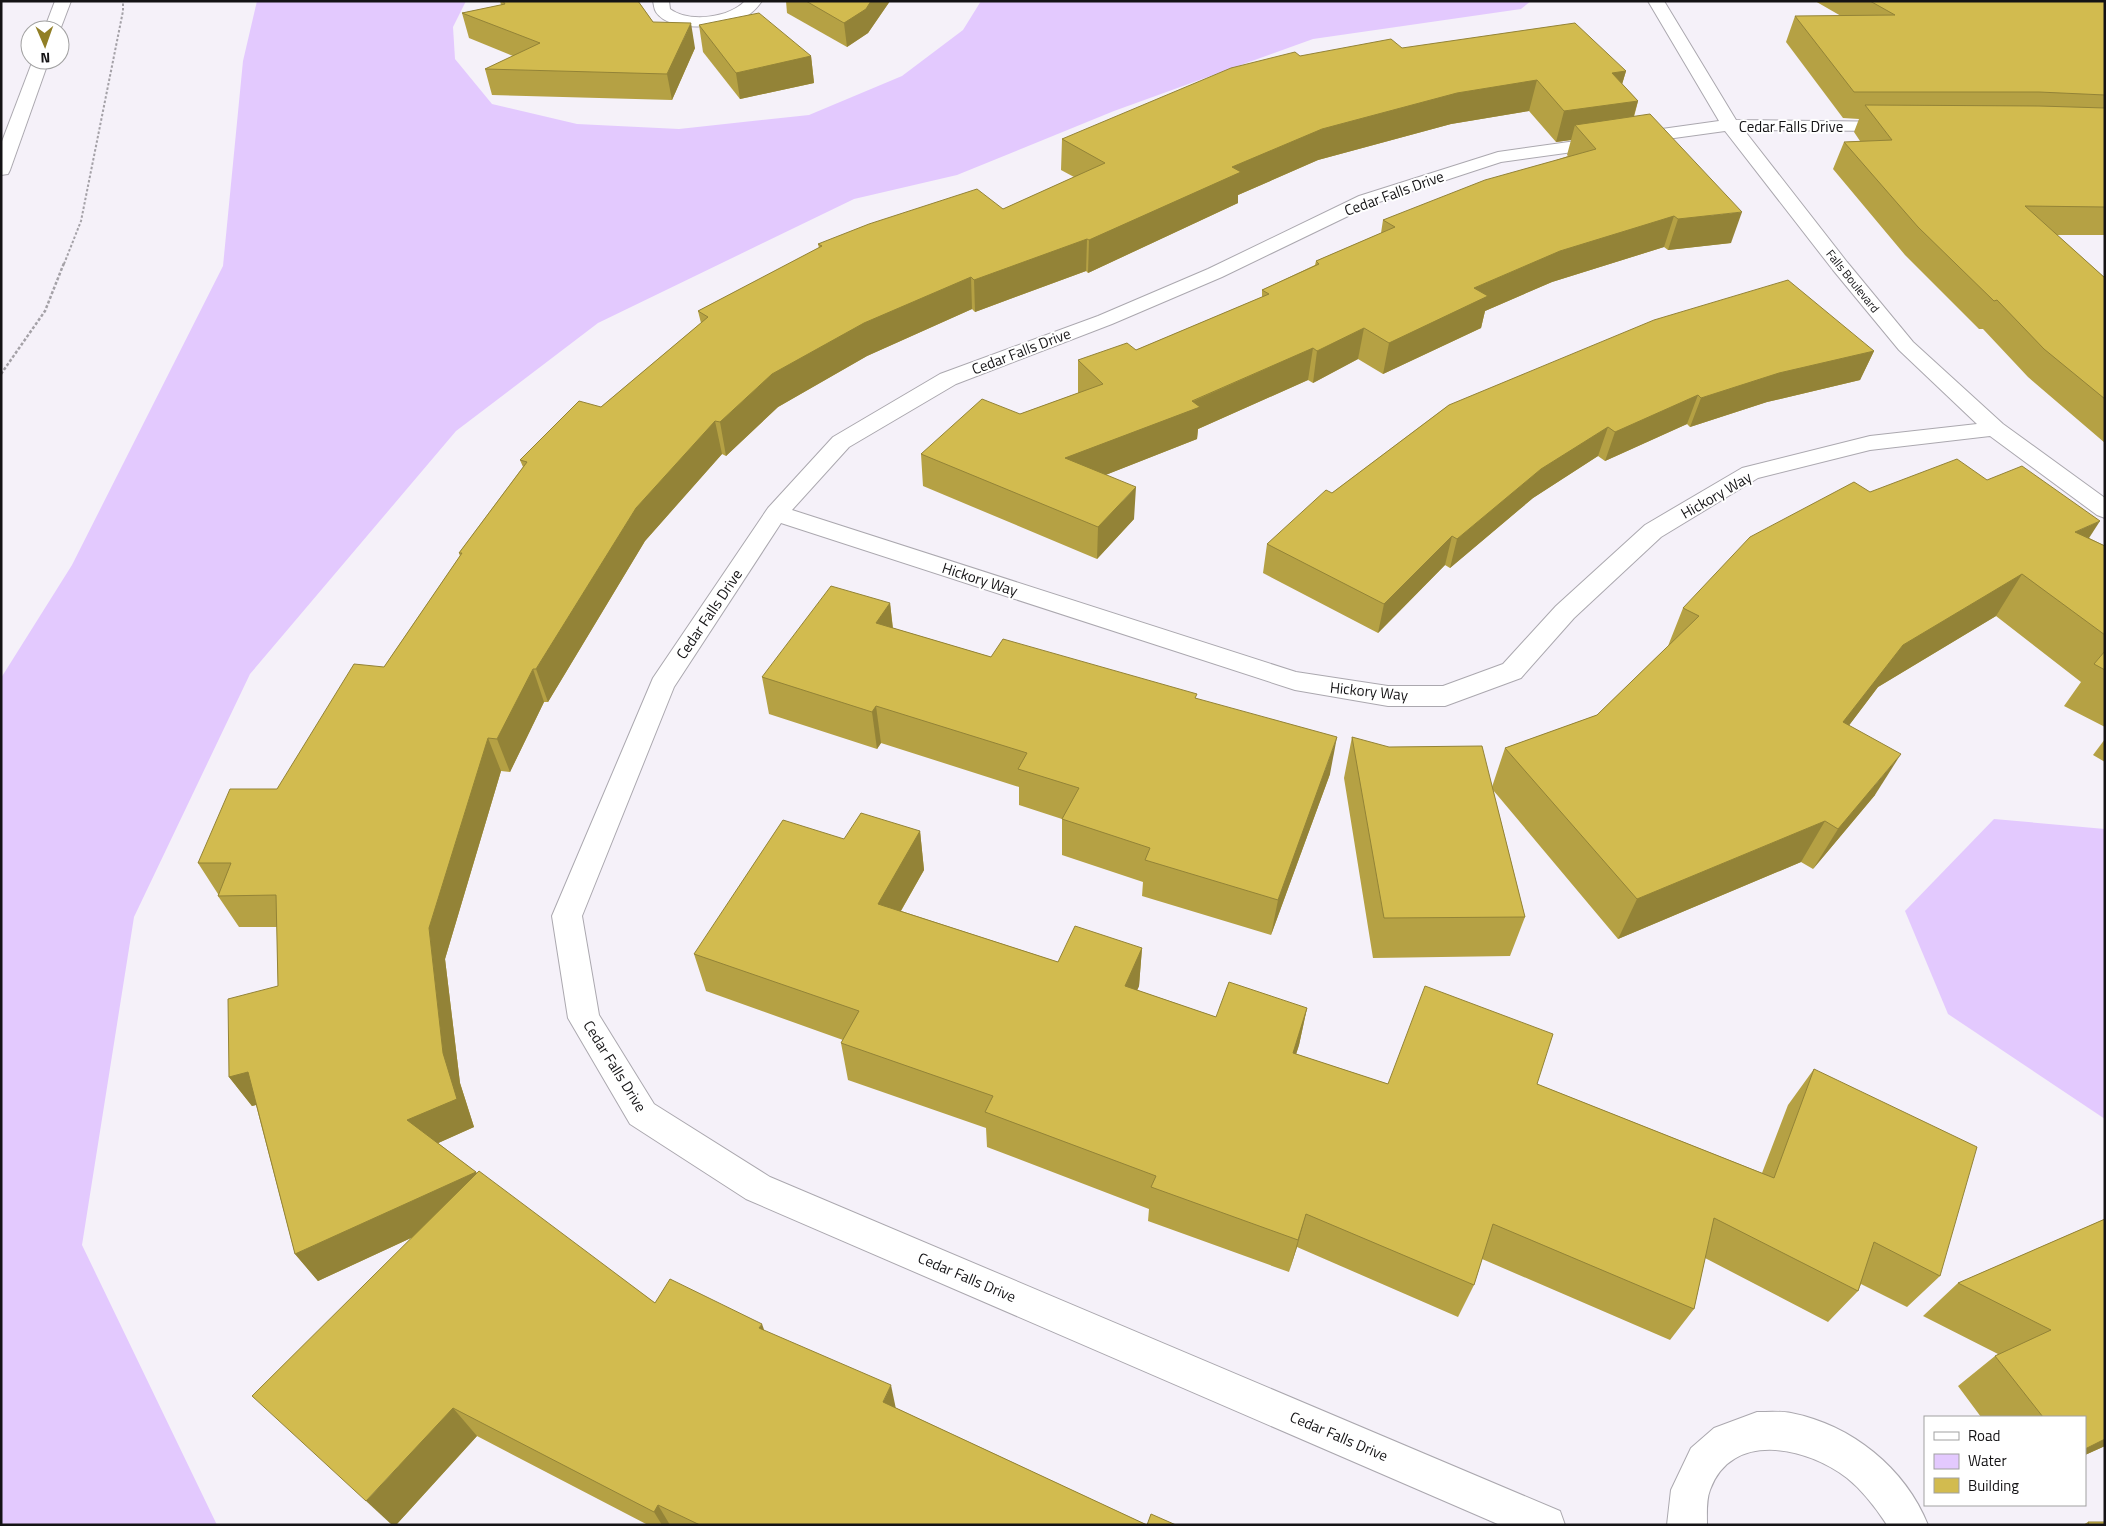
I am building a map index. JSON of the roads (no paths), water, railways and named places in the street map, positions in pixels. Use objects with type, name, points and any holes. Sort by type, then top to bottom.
[{"type":"street","points":[[55,20],[62,1]]},
{"type":"street","points":[[661,1],[660,6],[663,12],[671,17],[697,22],[726,19],[739,15],[748,9],[754,1]]},
{"type":"street","name":"Falls Boulevard","points":[[1656,1],[1730,126],[1840,266],[1906,346],[1995,429],[2105,510]]},
{"type":"street","points":[[1,170],[37,70]]},
{"type":"street","name":"Cedar Falls Drive","points":[[1546,1525],[758,1188],[642,1114],[584,1018],[567,916],[662,685],[776,513],[841,442],[948,379],[1105,320],[1197,281],[1366,200],[1498,157],[1730,126],[1918,126]]},
{"type":"street","name":"Hickory Way","points":[[776,513],[1295,681],[1388,696],[1445,696],[1512,671],[1565,612],[1653,531],[1750,473],[1870,443],[1995,429]]},
{"type":"street","points":[[1686,1525],[1690,1490],[1704,1461],[1728,1441],[1757,1431],[1791,1432],[1828,1444],[1861,1465],[1891,1496],[1908,1525]]},
{"type":"water","points":[[257,1],[466,1],[453,27],[455,59],[492,104],[577,124],[679,129],[809,115],[902,76],[963,30],[981,1],[1531,1],[1521,9],[1313,39],[1114,111],[957,175],[854,199],[598,323],[456,431],[250,674],[134,917],[82,1245],[217,1525],[1,1525],[1,678],[72,565],[223,266],[243,61]]},
{"type":"water","points":[[1994,819],[2105,829],[2105,1119],[1948,1014],[1905,911]]}]
